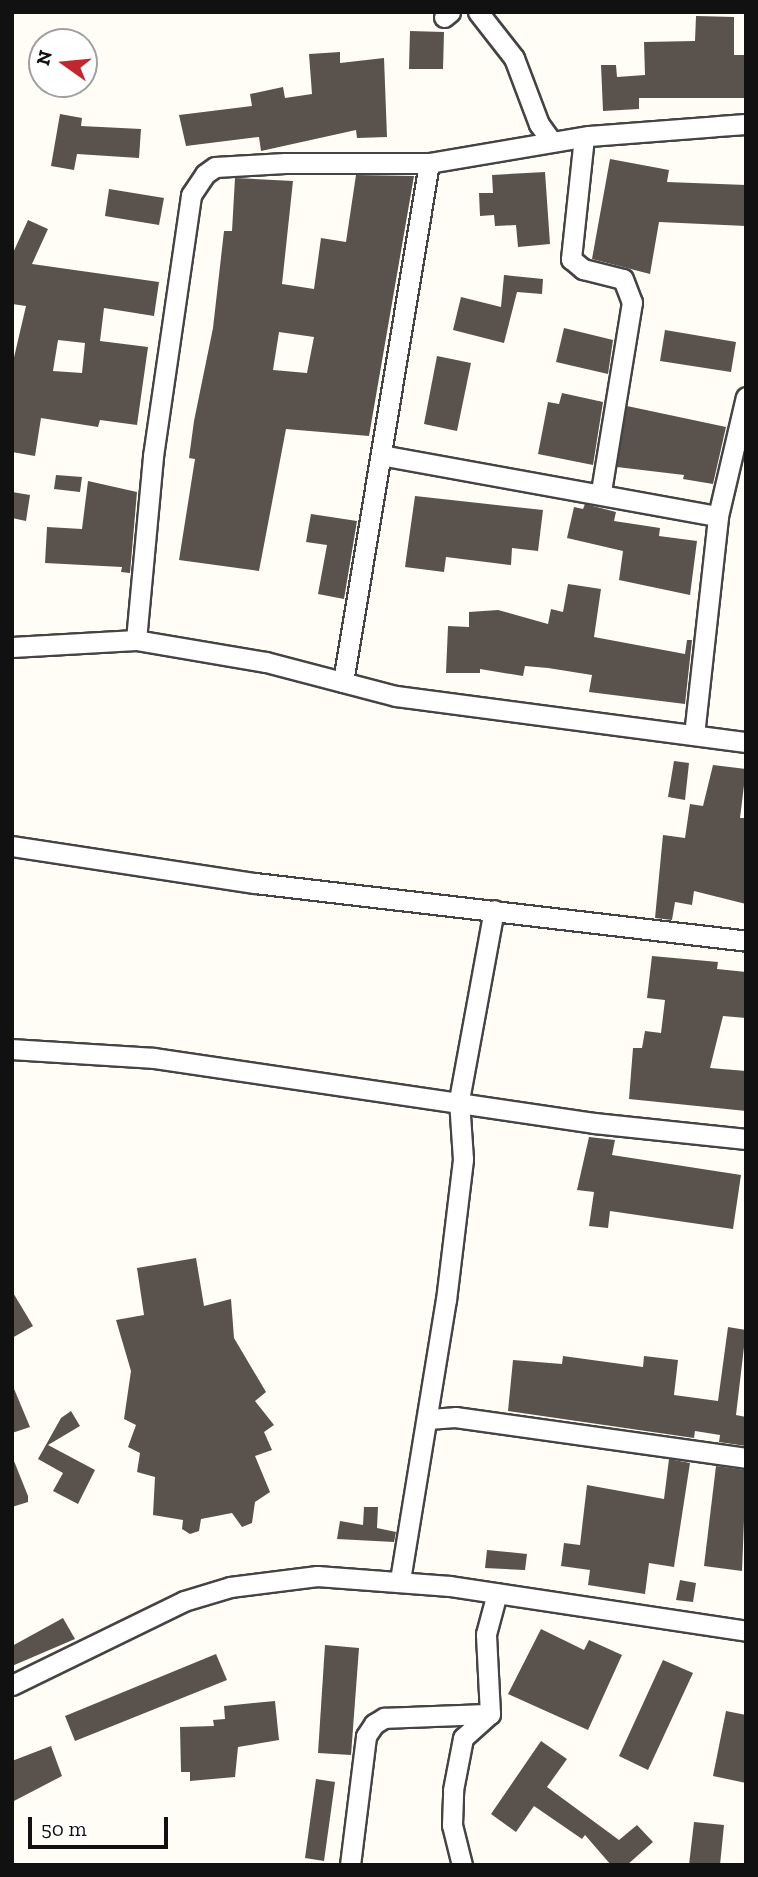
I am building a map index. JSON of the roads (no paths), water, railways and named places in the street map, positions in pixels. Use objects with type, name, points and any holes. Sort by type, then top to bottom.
[{"type":"street","points":[[478,12],[514,58],[539,124],[552,142]]},
{"type":"street","points":[[136,640],[153,456],[197,184],[215,167],[429,163],[584,136],[746,124]]},
{"type":"street","points":[[584,136],[571,259],[583,269],[623,279],[632,302],[601,491]]},
{"type":"street","points":[[343,682],[429,163]]},
{"type":"street","points":[[694,735],[718,516],[746,397]]},
{"type":"street","points":[[381,455],[601,491],[718,516]]},
{"type":"street","points":[[12,647],[136,640],[229,654],[343,682],[465,707],[746,742]]},
{"type":"street","points":[[12,846],[255,883],[746,942]]},
{"type":"street","points":[[400,1580],[428,1419],[463,1159],[459,1100],[494,910]]},
{"type":"street","points":[[12,1049],[155,1058],[459,1100],[594,1123],[746,1139]]},
{"type":"street","points":[[428,1419],[467,1419],[746,1458]]},
{"type":"street","points":[[12,1685],[172,1607],[230,1587],[317,1576],[400,1580],[746,1631]]},
{"type":"street","points":[[490,1714],[486,1634],[497,1593]]},
{"type":"street","points":[[350,1865],[366,1736],[373,1724],[384,1718],[490,1714]]},
{"type":"street","points":[[462,1865],[452,1825],[463,1738],[490,1714]]}]
